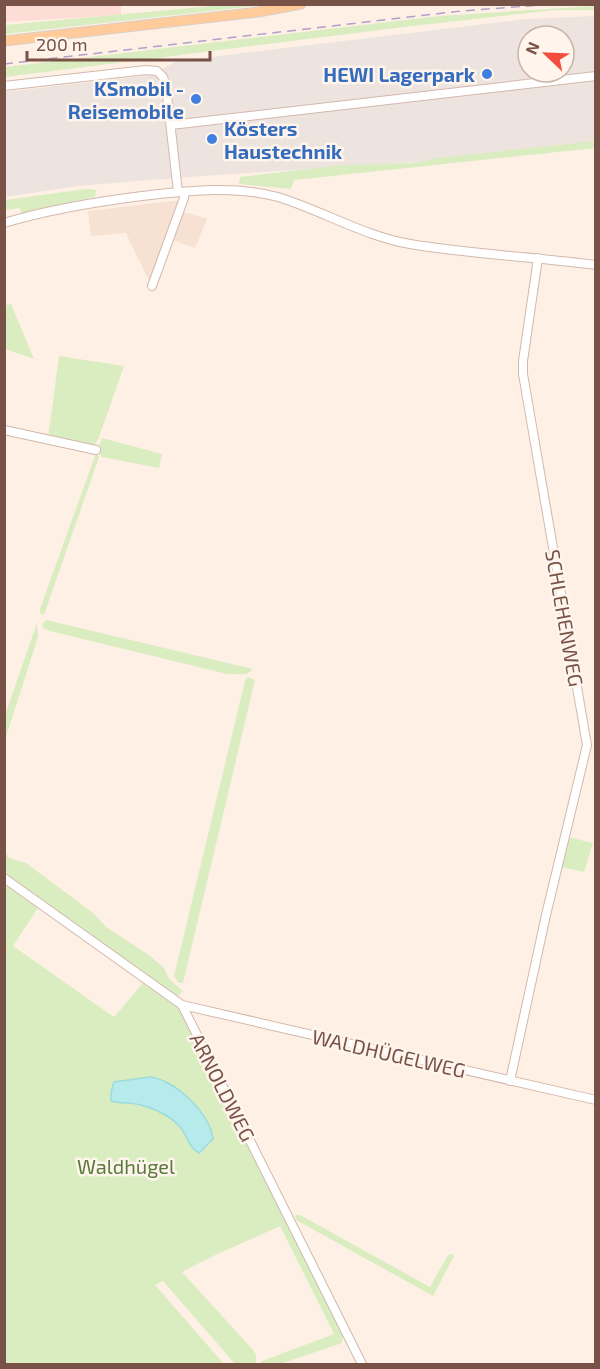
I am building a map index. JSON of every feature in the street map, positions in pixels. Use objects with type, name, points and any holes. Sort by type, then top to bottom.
[{"type":"main road","points":[[4,41],[266,11],[301,4]]},
{"type":"street","points":[[4,86],[146,70],[157,71],[165,81],[181,192],[184,198],[152,286]]},
{"type":"street","points":[[171,125],[596,76]]},
{"type":"street","points":[[4,223],[33,214],[86,203],[181,192],[242,190],[297,204],[374,235],[411,244],[596,264]]},
{"type":"street","name":"SCHLEHENWEG","points":[[510,1081],[586,745],[523,374],[538,258]]},
{"type":"street","points":[[4,430],[96,450]]},
{"type":"street","points":[[586,745],[596,748]]},
{"type":"street","name":"ARNOLDWEG","points":[[4,878],[182,1005],[362,1365]]},
{"type":"street","name":"WALDHÜGELWEG","points":[[182,1005],[596,1100]]},
{"type":"shaded area","points":[[5,5],[121,5],[121,15],[5,22]]},
{"type":"shaded area","points":[[595,16],[595,142],[464,159],[78,186],[5,197],[4,92],[152,75],[177,61],[526,19]]},
{"type":"shaded area","points":[[181,200],[178,210],[207,219],[195,248],[167,238],[151,285],[126,233],[91,236],[88,211]]},
{"type":"green space","points":[[213,5],[264,5],[5,34],[5,25]]},
{"type":"green space","points":[[595,6],[595,10],[554,10],[404,27],[5,77],[5,67],[440,16]]},
{"type":"green space","points":[[595,141],[595,148],[294,180],[291,189],[239,184],[240,177],[343,165],[415,163],[437,158]]},
{"type":"green space","points":[[86,189],[96,190],[95,197],[21,213],[20,208],[5,210],[5,200]]},
{"type":"green space","points":[[11,304],[34,359],[5,349],[5,305]]},
{"type":"green space","points":[[59,356],[124,366],[93,448],[48,438]]},
{"type":"green space","points":[[102,438],[162,454],[159,468],[102,457],[97,451]]},
{"type":"green space","points":[[96,453],[99,457],[44,615],[40,613],[40,609]]},
{"type":"green space","points":[[46,620],[253,669],[247,674],[227,674],[50,631],[43,628],[42,625]]},
{"type":"green space","points":[[37,623],[38,637],[5,740],[5,715]]},
{"type":"green space","points":[[248,677],[255,680],[183,983],[179,983],[174,976],[245,681]]},
{"type":"green space","points":[[568,837],[593,843],[584,872],[561,867]]},
{"type":"green space","points":[[4,849],[9,858],[26,863],[93,913],[106,927],[149,955],[164,968],[169,979],[183,991],[177,997],[172,994],[5,874]]},
{"type":"green space","name":"Waldhügel","points":[[4,884],[38,908],[13,946],[114,1017],[143,983],[182,1011],[343,1335],[342,1343],[280,1364],[260,1364],[262,1361],[334,1334],[280,1226],[182,1272],[253,1350],[256,1355],[256,1364],[235,1364],[163,1281],[155,1285],[224,1364],[5,1364]]},
{"type":"green space","points":[[295,1215],[300,1215],[430,1287],[448,1255],[454,1256],[433,1296],[296,1220]]},
{"type":"water","points":[[150,1077],[160,1079],[180,1091],[190,1099],[206,1119],[213,1139],[199,1153],[193,1148],[183,1130],[164,1114],[140,1105],[111,1101],[114,1082]]},
{"type":"railway","points":[[4,64],[461,11],[555,4]]},
{"type":"place","name":"HEWI Lagerpark","points":[[487,74]]},
{"type":"place","name":"KSmobil - Reisemobile","points":[[196,99]]},
{"type":"place","name":"Kösters Haustechnik","points":[[212,139]]}]
